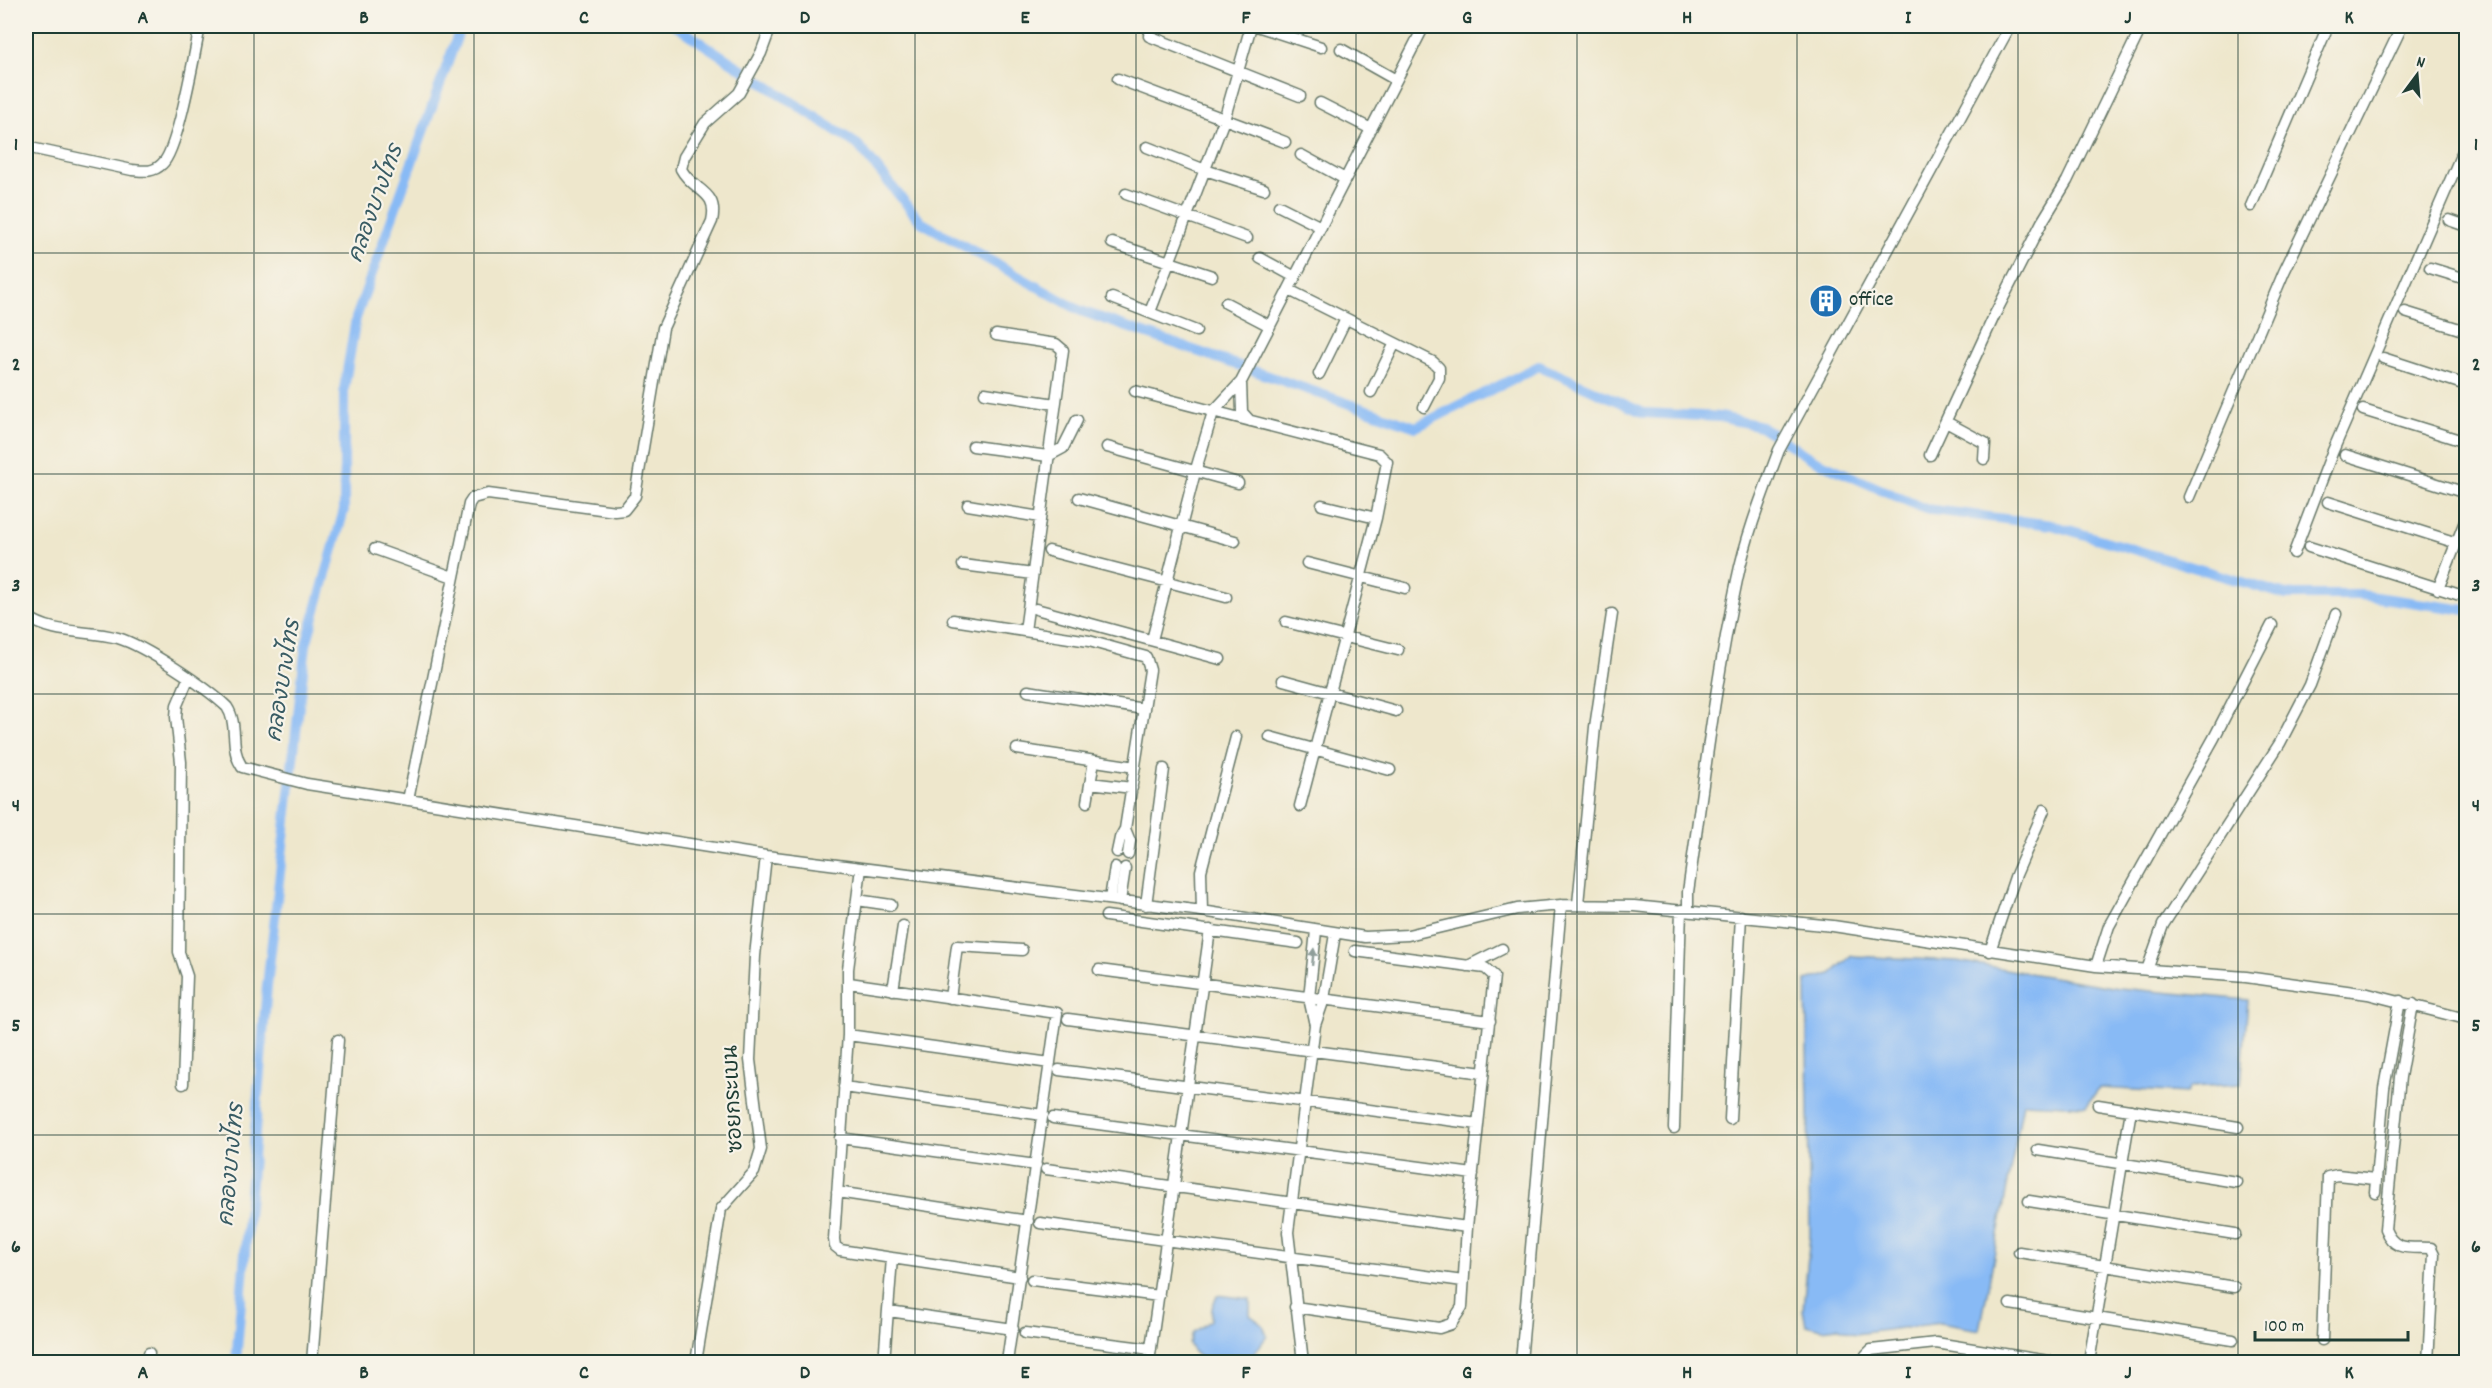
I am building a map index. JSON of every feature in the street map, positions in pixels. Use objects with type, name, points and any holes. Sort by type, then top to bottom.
[{"type":"street","points":[[26,147],[149,172],[164,163],[175,138],[200,26]]},
{"type":"street","points":[[408,800],[470,504],[479,495],[615,511],[624,510],[635,496],[663,328],[712,221],[715,208],[712,199],[686,178],[681,169],[684,157],[705,123],[739,93],[761,53],[771,26]]},
{"type":"street","points":[[1150,312],[1171,263],[1224,120],[1251,26]]},
{"type":"street","points":[[1257,26],[1321,47]]},
{"type":"street","points":[[1674,1128],[1685,910],[1737,579],[1754,519],[1779,450],[2010,26]]},
{"type":"street","points":[[1930,455],[1995,314],[2042,222],[2067,181],[2142,26]]},
{"type":"street","points":[[2251,206],[2328,26]]},
{"type":"street","points":[[2189,497],[2284,272],[2402,26]]},
{"type":"street","points":[[1152,640],[1195,471],[1213,412],[1241,382],[1256,354],[1396,80],[1419,27]]},
{"type":"street","points":[[1149,36],[1300,96]]},
{"type":"street","points":[[1341,49],[1396,80]]},
{"type":"street","points":[[1118,79],[1285,142]]},
{"type":"street","points":[[1320,103],[1371,129]]},
{"type":"street","points":[[2294,553],[2332,453],[2466,144]]},
{"type":"street","points":[[1147,147],[1205,170],[1264,189]]},
{"type":"street","points":[[1301,154],[1345,179]]},
{"type":"street","points":[[1126,194],[1247,238]]},
{"type":"street","points":[[1279,206],[1321,227]]},
{"type":"street","points":[[2449,220],[2466,226]]},
{"type":"street","points":[[1112,243],[1212,276]]},
{"type":"street","points":[[1260,258],[1295,277]]},
{"type":"street","points":[[2430,268],[2466,279]]},
{"type":"street","points":[[1289,290],[1433,362],[1439,368],[1439,378],[1424,407]]},
{"type":"street","points":[[1112,298],[1196,331]]},
{"type":"street","points":[[1226,303],[1270,326]]},
{"type":"street","points":[[2405,312],[2466,331]]},
{"type":"street","points":[[1319,374],[1346,319]]},
{"type":"street","points":[[996,335],[1061,346],[1025,631]]},
{"type":"street","points":[[1371,392],[1395,343]]},
{"type":"street","points":[[2383,358],[2466,385]]},
{"type":"street","points":[[1241,382],[1242,412],[1250,422]]},
{"type":"street","points":[[1135,390],[1384,457],[1387,468],[1376,518],[1300,806]]},
{"type":"street","points":[[985,393],[1055,404]]},
{"type":"street","points":[[2363,410],[2466,442]]},
{"type":"street","points":[[974,446],[1048,456],[1063,448],[1077,420]]},
{"type":"street","points":[[1946,422],[1985,443],[1984,459]]},
{"type":"street","points":[[1107,447],[1238,483]]},
{"type":"street","points":[[2344,455],[2466,493]]},
{"type":"street","points":[[1079,498],[1235,540]]},
{"type":"street","points":[[2328,502],[2457,543]]},
{"type":"street","points":[[968,505],[1040,517]]},
{"type":"street","points":[[1322,505],[1376,518]]},
{"type":"street","points":[[2438,589],[2466,524]]},
{"type":"street","points":[[2309,547],[2466,597]]},
{"type":"street","points":[[375,549],[453,577]]},
{"type":"street","points":[[1049,551],[1226,597]]},
{"type":"street","points":[[1307,563],[1405,588]]},
{"type":"street","points":[[963,564],[1033,574]]},
{"type":"street","points":[[1036,609],[1220,658]]},
{"type":"street","points":[[1578,904],[1595,728],[1612,614]]},
{"type":"street","points":[[2147,970],[2163,925],[2285,735],[2310,685],[2336,614]]},
{"type":"street","points":[[26,616],[52,630],[119,638],[137,646],[219,699],[233,716],[234,750],[242,766],[281,779],[307,784],[766,856],[1202,911],[1335,934],[1389,938],[1484,915],[1561,905],[1685,910],[1833,926],[2096,966],[2246,977],[2368,993],[2466,1019]]},
{"type":"street","points":[[953,620],[1089,641],[1146,657],[1150,670],[1125,829],[1130,841],[1123,853]]},
{"type":"street","points":[[1286,622],[1398,650]]},
{"type":"street","points":[[2096,966],[2109,926],[2214,738],[2272,625]]},
{"type":"street","points":[[183,1084],[187,976],[179,952],[181,762],[176,717],[177,705],[188,679]]},
{"type":"street","points":[[1283,680],[1396,711]]},
{"type":"street","points":[[1028,692],[1143,709]]},
{"type":"street","points":[[1202,911],[1202,871],[1236,737]]},
{"type":"street","points":[[1270,737],[1390,770]]},
{"type":"street","points":[[1017,749],[1135,767]]},
{"type":"street","points":[[1087,802],[1094,760]]},
{"type":"street","points":[[1146,905],[1164,769]]},
{"type":"street","points":[[1090,783],[1132,788]]},
{"type":"street","points":[[1990,951],[2015,877],[2044,810]]},
{"type":"street","name":"ซอยกระเบน","points":[[696,1362],[721,1209],[754,1172],[761,1149],[750,1060],[755,956],[766,856]]},
{"type":"street","points":[[861,868],[848,969],[848,1035],[835,1246],[840,1250],[1020,1277]]},
{"type":"street","points":[[1115,900],[1120,868]]},
{"type":"street","points":[[857,900],[891,905]]},
{"type":"street","points":[[1521,1362],[1561,905]]},
{"type":"street","points":[[1106,916],[1298,943]]},
{"type":"street","points":[[1730,1119],[1741,916]]},
{"type":"street","points":[[893,990],[903,926]]},
{"type":"street","points":[[1149,1362],[1209,930]]},
{"type":"street","points":[[1315,1025],[1309,998],[1316,931]]},
{"type":"street","points":[[1303,1362],[1288,1232],[1315,1025],[1324,999],[1335,934]]},
{"type":"street","points":[[950,998],[957,946],[1022,950]]},
{"type":"street","points":[[1468,967],[1502,949]]},
{"type":"street","points":[[1295,1307],[1439,1328],[1451,1324],[1462,1307],[1467,1227],[1494,976],[1485,968],[1355,951]]},
{"type":"street","points":[[1099,970],[1490,1021]]},
{"type":"street","points":[[849,983],[1057,1014],[1054,1067],[1041,1167],[1028,1221],[1007,1362]]},
{"type":"street","points":[[2375,1192],[2384,1088],[2400,1001]]},
{"type":"street","points":[[2413,1004],[2400,1077],[2385,1229],[2397,1246],[2431,1248],[2434,1254],[2428,1362]]},
{"type":"street","points":[[1068,1019],[1483,1073]]},
{"type":"street","points":[[848,1035],[1188,1087],[1478,1125]]},
{"type":"street","points":[[312,1362],[338,1040]]},
{"type":"street","points":[[844,1087],[1473,1174]]},
{"type":"street","points":[[2098,1105],[2238,1127]]},
{"type":"street","points":[[2089,1362],[2131,1110]]},
{"type":"street","points":[[840,1138],[1467,1227]]},
{"type":"street","points":[[2038,1150],[2236,1182]]},
{"type":"street","points":[[2322,1340],[2326,1181],[2330,1175],[2337,1174],[2375,1179]]},
{"type":"street","points":[[837,1192],[1028,1221]]},
{"type":"street","points":[[2029,1201],[2235,1234]]},
{"type":"street","points":[[1040,1223],[1463,1281]]},
{"type":"street","points":[[2019,1252],[2234,1287]]},
{"type":"street","points":[[885,1362],[892,1258]]},
{"type":"street","points":[[1032,1280],[1159,1296]]},
{"type":"street","points":[[2010,1304],[2233,1340]]},
{"type":"street","points":[[889,1311],[1013,1329]]},
{"type":"street","points":[[1025,1333],[1151,1349]]},
{"type":"street","points":[[1863,1362],[1866,1354],[1871,1350],[1936,1343],[2055,1362]]},
{"type":"water","points":[[1851,956],[1957,961],[2119,988],[2248,1000],[2241,1084],[2190,1087],[2186,1093],[2099,1088],[2086,1106],[2023,1103],[1980,1330],[1940,1323],[1855,1334],[1837,1327],[1822,1329],[1806,1325],[1803,1310],[1810,1235],[1806,981],[1831,974]]},
{"type":"water","points":[[1217,1295],[1250,1299],[1250,1315],[1263,1325],[1267,1336],[1251,1362],[1208,1361],[1194,1352],[1189,1344],[1193,1333],[1211,1320],[1212,1308]]},
{"type":"waterway","name":"คลองบางไทร","points":[[236,1362],[267,986],[306,645],[344,510],[344,389],[356,318],[461,26]]},
{"type":"waterway","points":[[676,26],[858,145],[921,222],[1081,311],[1416,427],[1539,366],[1644,413],[1720,417],[1761,426],[1810,458],[1925,509],[2052,525],[2286,595],[2361,595],[2466,610]]},
{"type":"place","name":"office","points":[[1826,301]]}]
